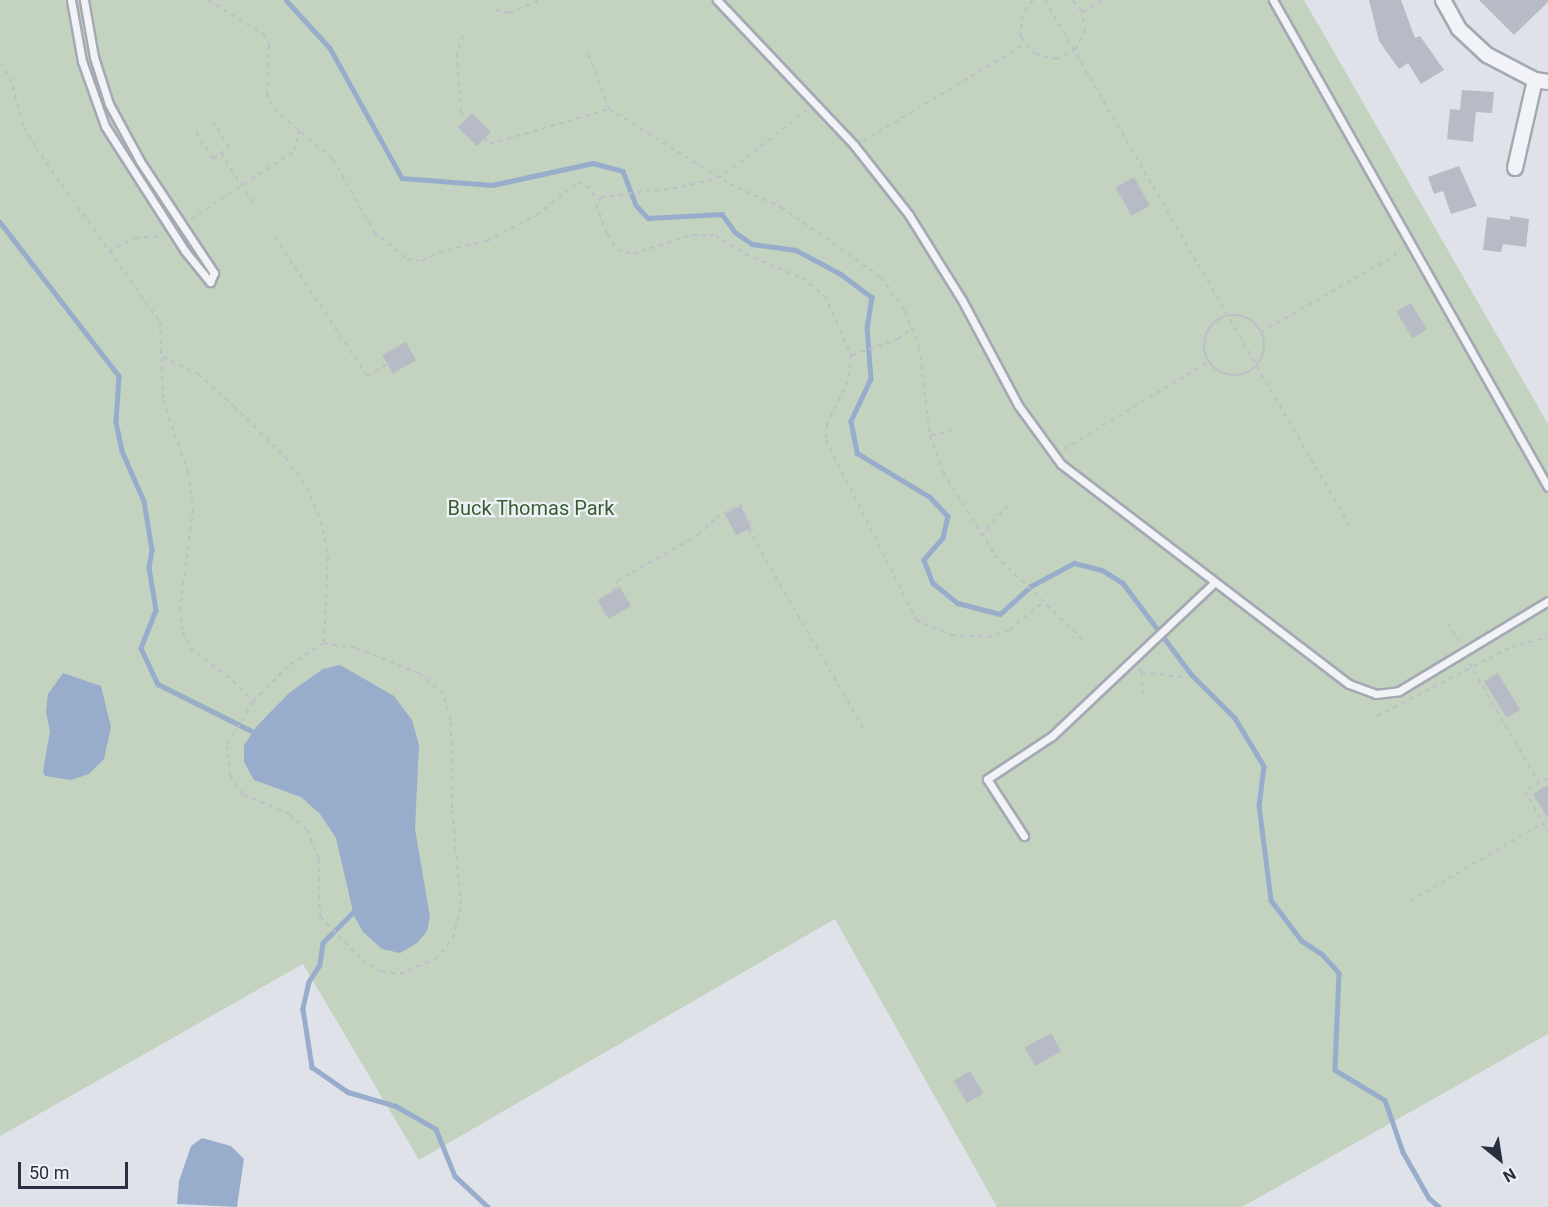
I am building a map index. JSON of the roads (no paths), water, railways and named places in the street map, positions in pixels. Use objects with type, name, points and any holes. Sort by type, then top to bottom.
[{"type":"street","points":[[1443,0],[1470,41],[1499,63],[1542,81],[1515,168]]},
{"type":"lane","points":[[71,0],[84,69],[105,126],[185,251],[204,279],[210,282],[214,273],[140,161],[109,104],[94,57],[84,0]]},
{"type":"lane","points":[[717,0],[856,146],[933,251],[1018,405],[1055,456],[1349,684],[1376,694],[1399,691],[1548,601]]},
{"type":"lane","points":[[1274,0],[1548,487]]},
{"type":"lane","points":[[1024,836],[987,779],[1052,736],[1215,582]]},
{"type":"water","points":[[340,665],[394,696],[412,720],[419,745],[415,829],[430,917],[427,931],[417,943],[400,953],[382,949],[363,932],[354,916],[336,838],[320,814],[301,797],[254,780],[244,762],[244,745],[257,726],[289,693],[323,669]]},
{"type":"water","points":[[63,673],[101,686],[111,727],[104,759],[89,774],[71,780],[45,776],[43,771],[50,731],[46,712],[48,694]]},
{"type":"water","points":[[202,1138],[231,1146],[244,1159],[237,1207],[177,1204],[179,1181],[191,1146]]},
{"type":"waterway","points":[[286,0],[330,48],[402,178],[492,185],[593,163],[623,171],[636,205],[648,218],[722,214],[735,232],[752,244],[796,250],[841,274],[872,297],[867,327],[871,379],[851,421],[857,453],[930,497],[948,516],[943,538],[924,560],[933,583],[958,603],[1000,614],[1031,586],[1074,563],[1102,570],[1123,583],[1191,674],[1235,718],[1264,766],[1259,805],[1271,900],[1302,941],[1322,954],[1339,973],[1335,1070],[1385,1100],[1403,1152],[1429,1198],[1439,1207]]},
{"type":"waterway","points":[[0,222],[119,376],[116,422],[122,451],[144,501],[152,550],[149,567],[156,610],[141,648],[158,684],[256,733]]},
{"type":"waterway","points":[[357,909],[323,943],[320,965],[309,982],[303,1009],[312,1067],[348,1092],[396,1106],[436,1129],[455,1176],[488,1207]]},
{"type":"park label","name":"Buck Thomas Park","points":[[531,508]]}]
